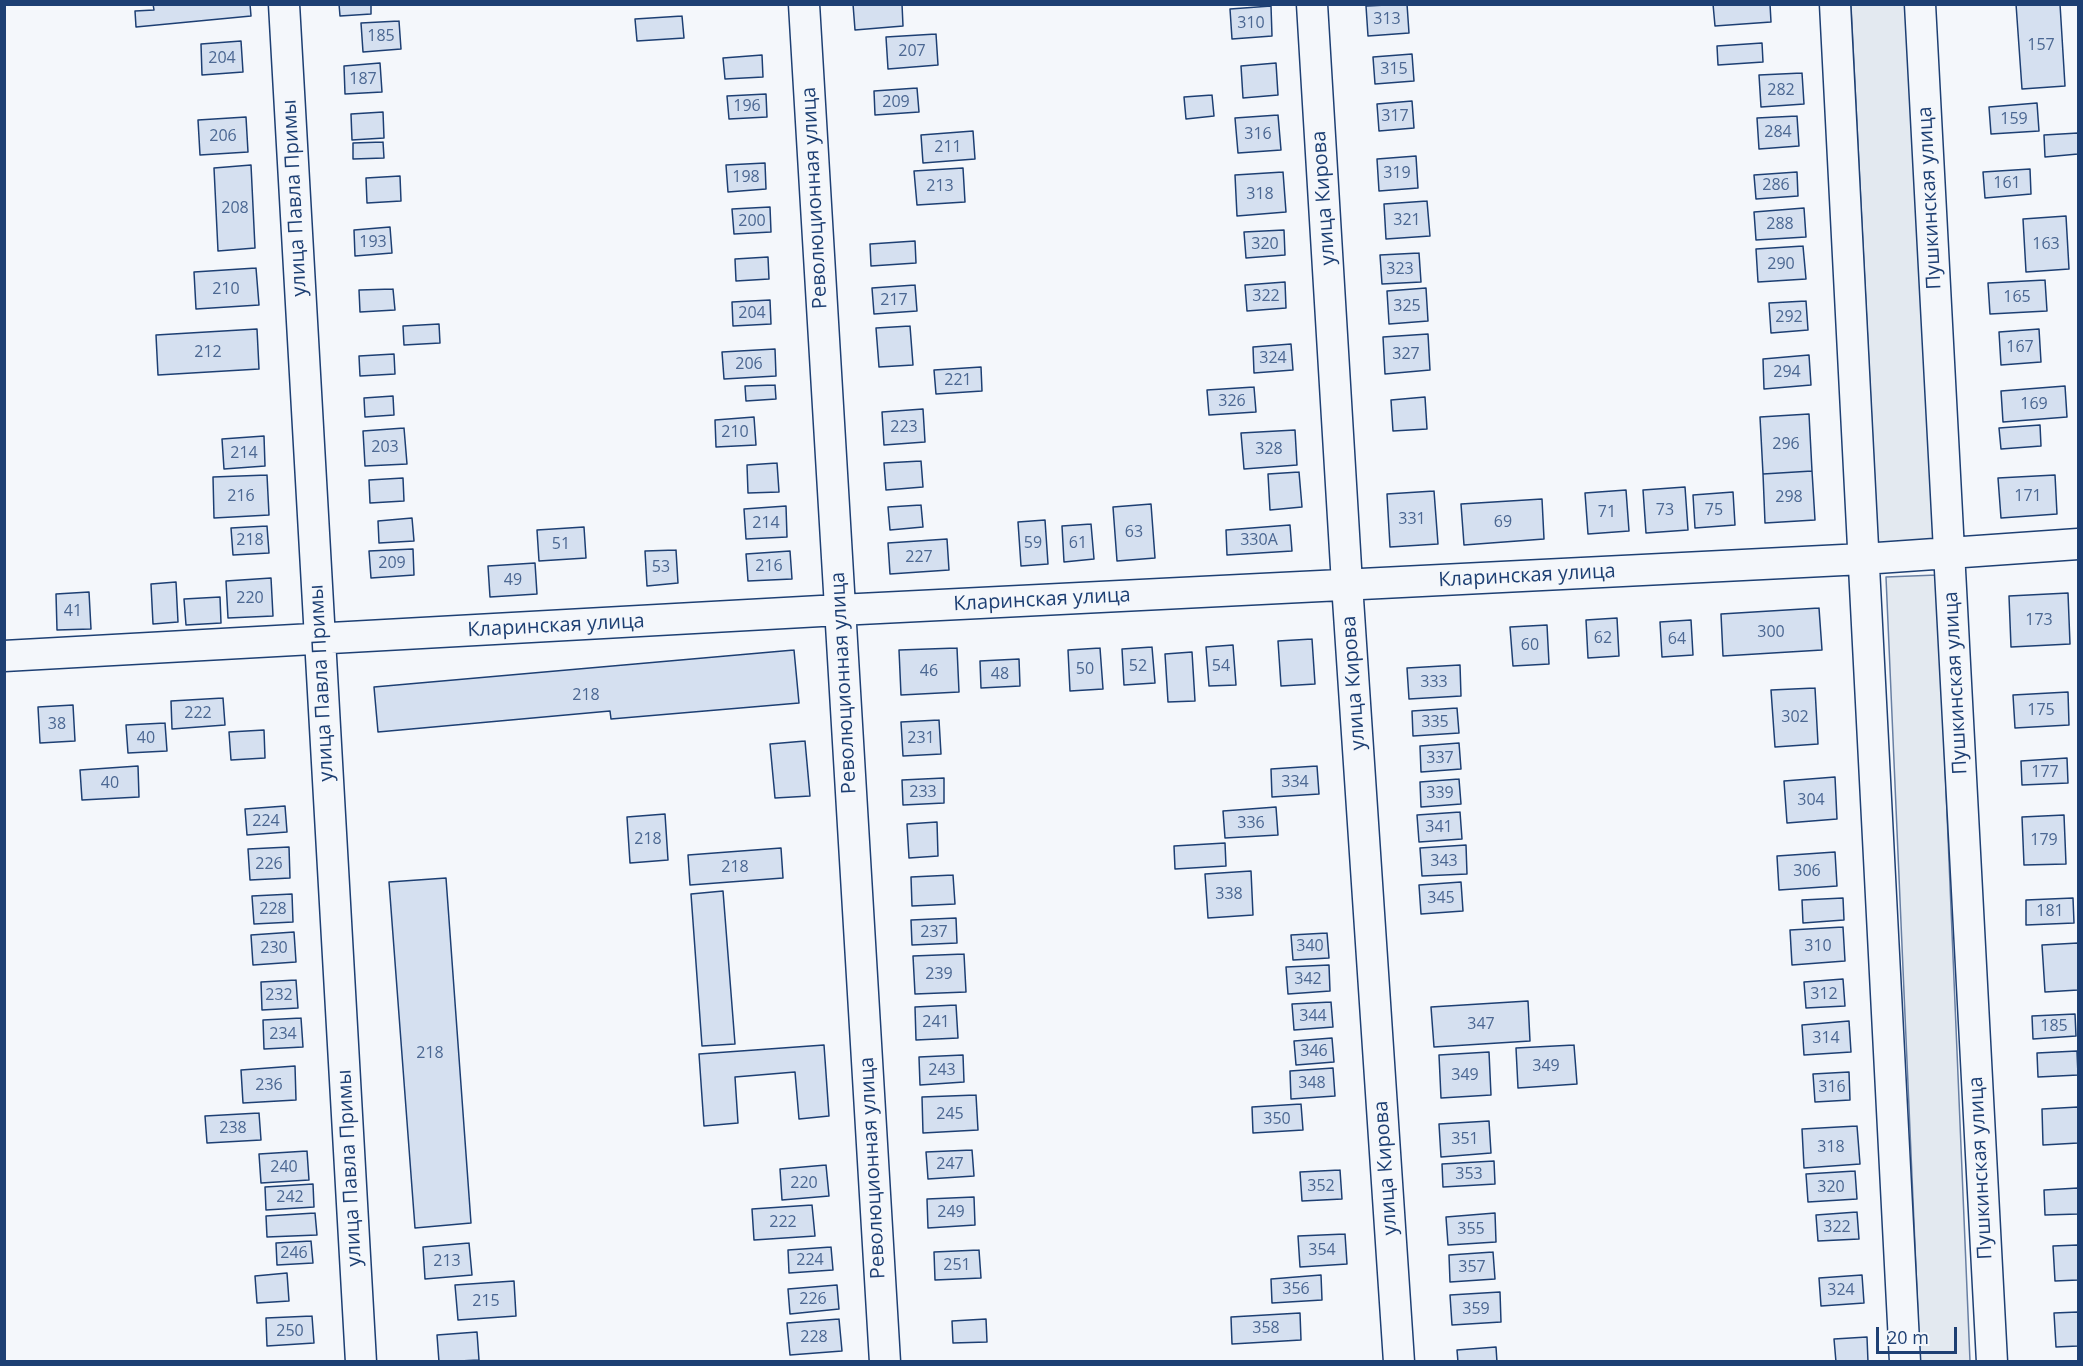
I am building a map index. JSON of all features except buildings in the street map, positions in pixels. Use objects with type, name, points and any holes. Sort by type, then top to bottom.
[{"type":"street","name":"улица Павла Примы","points":[[284,4],[361,1362]]},
{"type":"street","name":"Революционная улица","points":[[804,4],[885,1362]]},
{"type":"street","name":"улица Кирова","points":[[1312,4],[1347,585],[1399,1362]]},
{"type":"street","points":[[1835,4],[1905,1362]]},
{"type":"street","name":"Пушкинская улица","points":[[1920,4],[1992,1362]]},
{"type":"street","name":"Кларинская улица","points":[[4,656],[839,610],[1863,559],[2079,544]]},
{"type":"shaded area","points":[[1851,5],[1908,5],[1936,539],[1878,546]]},
{"type":"shaded area","points":[[1937,575],[1970,1361],[1920,1361],[1886,577]]}]
